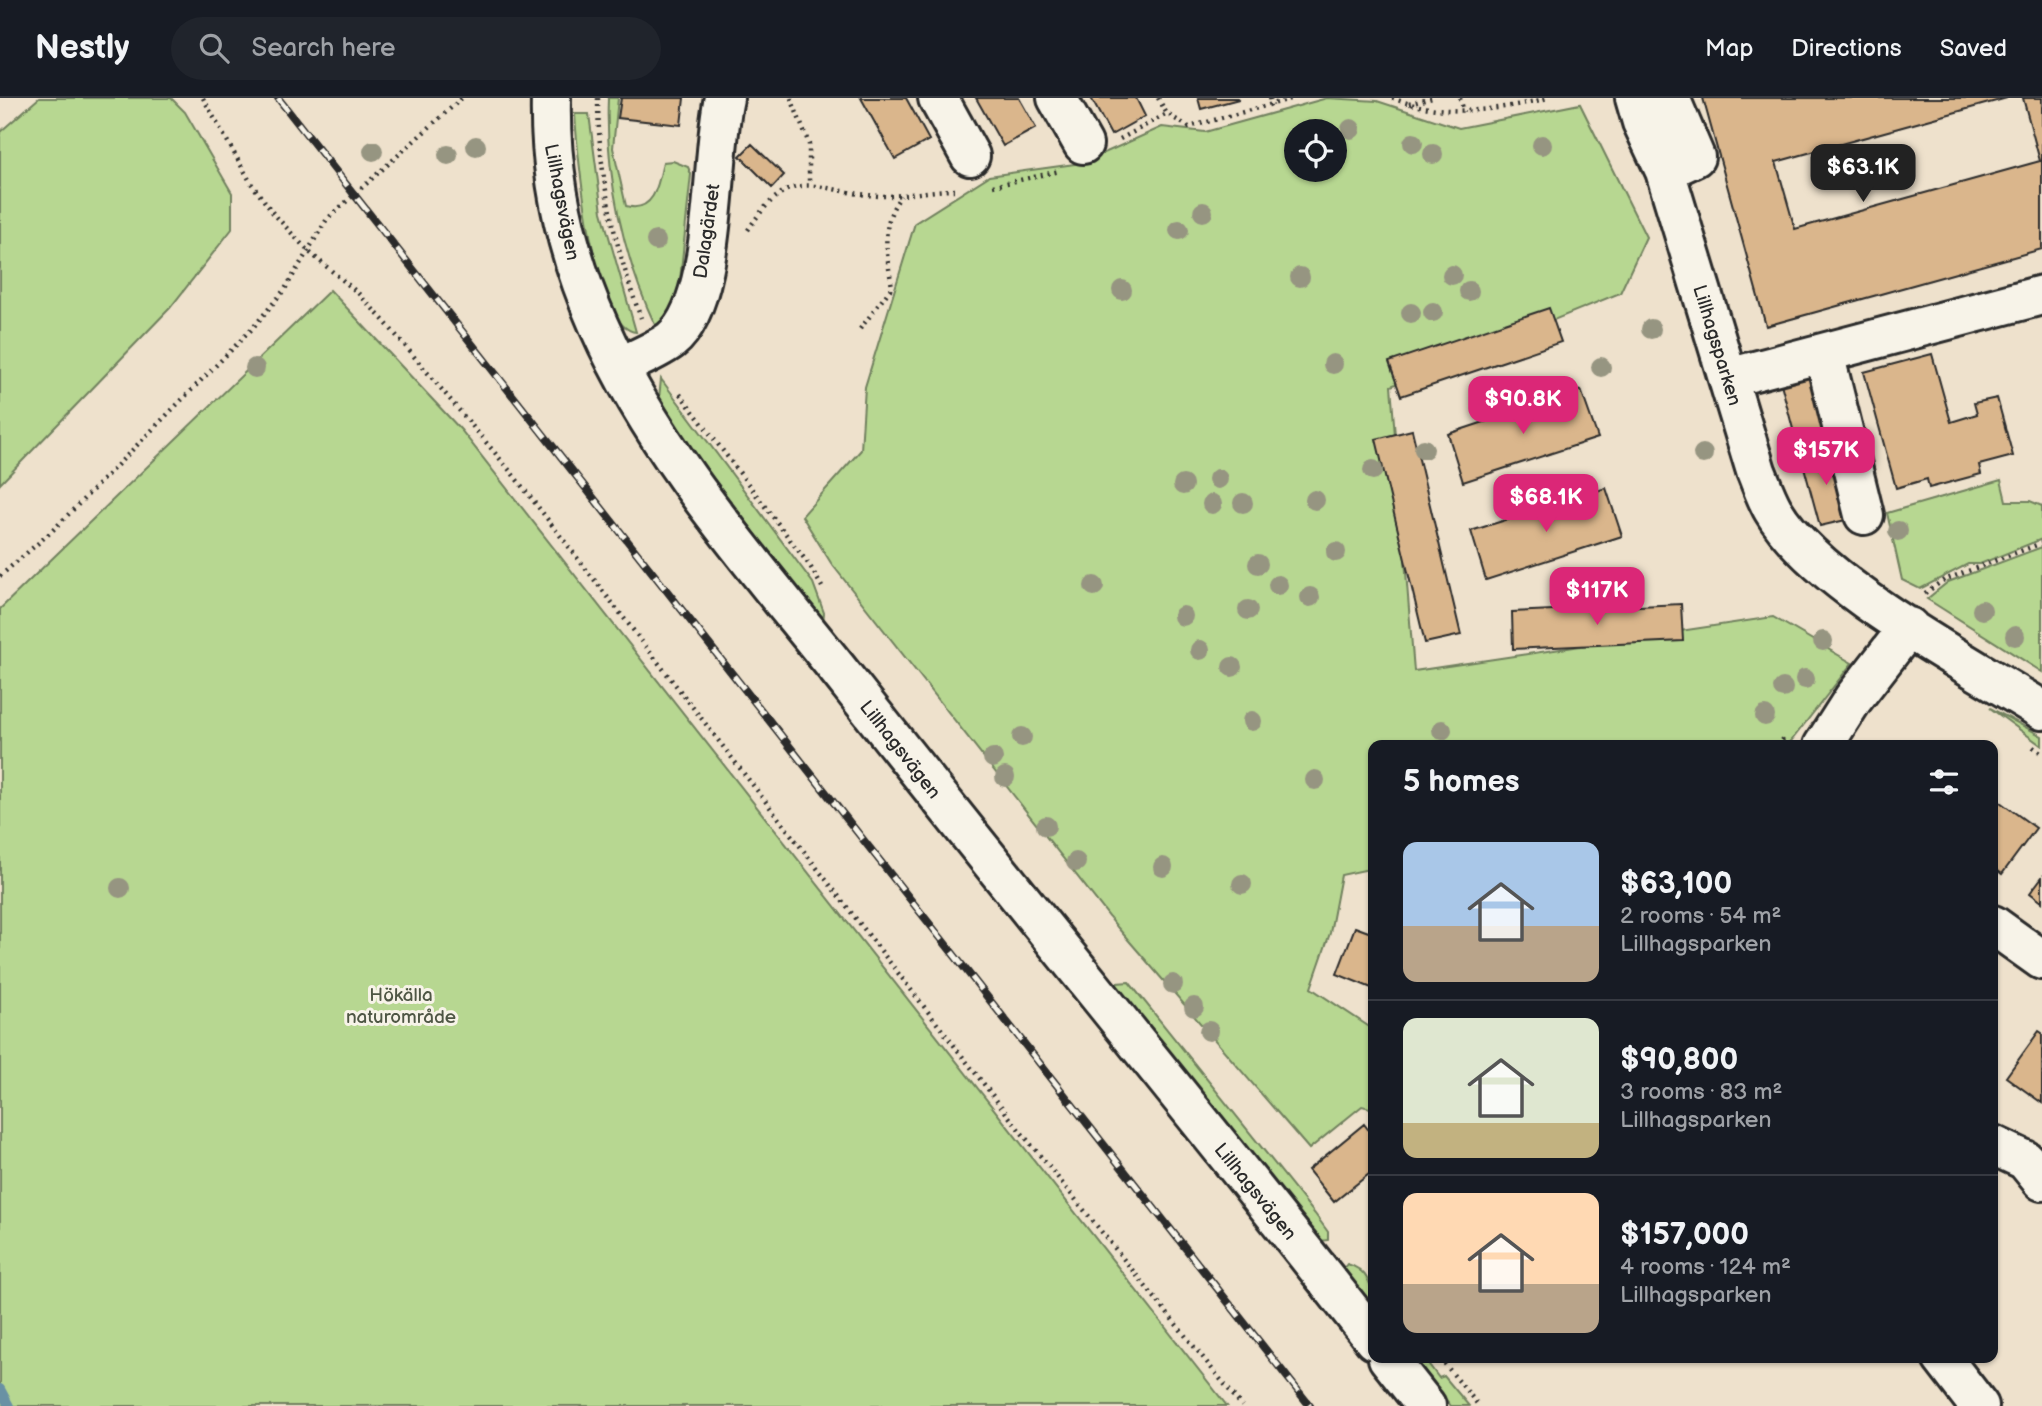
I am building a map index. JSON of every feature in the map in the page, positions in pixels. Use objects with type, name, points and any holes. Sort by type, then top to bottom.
[{"type":"street","name":"Lillhagsvägen","points":[[551,98],[550,135],[564,226],[576,269],[619,367],[656,432],[727,528],[1368,1332]]},
{"type":"street","name":"Dalagärdet","points":[[619,367],[673,339],[691,310],[705,267],[717,124],[723,98]]},
{"type":"street","points":[[938,98],[975,178]]},
{"type":"street","points":[[1057,98],[1085,153]]},
{"type":"street","name":"Lillhagsparken","points":[[1635,98],[1642,122],[1665,171],[1756,471],[1773,510],[1804,550],[1914,612],[2042,710]]},
{"type":"street","points":[[1665,171],[1695,157],[1670,98]]},
{"type":"street","points":[[1728,378],[2042,295]]},
{"type":"street","points":[[1824,353],[1864,515]]},
{"type":"street","points":[[1827,740],[1914,612]]},
{"type":"street","points":[[1998,929],[2042,960]]},
{"type":"street","points":[[1998,1147],[2025,1160],[2042,1181]]},
{"type":"street","points":[[1392,1363],[1426,1406]]},
{"type":"street","points":[[1946,1363],[1979,1406]]},
{"type":"path","points":[[203,98],[251,183],[273,213],[308,251],[358,293],[385,322],[511,472],[1017,1127],[1242,1406]]},
{"type":"path","points":[[0,576],[51,532],[251,330],[285,289],[327,219],[462,98]]},
{"type":"path","points":[[598,98],[602,173],[614,236],[627,280],[654,349],[677,390],[810,566],[828,597]]},
{"type":"path","points":[[791,98],[809,145],[809,184]]},
{"type":"path","points":[[1158,98],[1167,114],[1189,127],[1294,98]]},
{"type":"path","points":[[1270,98],[1272,106]]},
{"type":"path","points":[[1392,98],[1408,104],[1464,112],[1497,110],[1548,98]]},
{"type":"path","points":[[1408,104],[1433,98]]},
{"type":"path","points":[[1460,98],[1464,112]]},
{"type":"path","points":[[746,234],[754,222],[789,187],[809,184],[877,196],[901,196],[1085,153],[1167,114]]},
{"type":"path","points":[[860,329],[892,288],[885,230],[891,208],[901,196]]},
{"type":"path","points":[[1914,612],[1944,580],[2042,543]]},
{"type":"path","points":[[1444,1363],[1479,1406]]},
{"type":"green space","points":[[39,98],[171,98],[185,112],[232,193],[232,229],[170,308],[0,484],[0,132]]},
{"type":"green space","points":[[608,98],[618,98],[613,148],[626,206],[636,207],[649,201],[657,186],[663,162],[673,161],[688,167],[691,174],[678,300],[668,318],[656,327],[634,273],[618,215],[610,156]]},
{"type":"green space","points":[[1327,98],[1377,101],[1459,128],[1580,104],[1646,237],[1620,293],[1391,386],[1414,671],[1773,617],[1852,663],[1792,740],[1368,740],[1368,869],[1341,875],[1330,933],[1311,988],[1368,1026],[1368,1108],[1362,1106],[1309,1149],[1118,928],[831,563],[802,516],[861,450],[865,387],[915,223],[989,176],[1082,163],[1162,127],[1205,132]]},
{"type":"green space","points":[[575,114],[589,114],[602,212],[636,332],[621,323],[609,302],[598,271],[584,198]]},
{"type":"green space","name":"Hökälla naturområde","points":[[330,290],[461,430],[1227,1406],[0,1406],[0,609]]},
{"type":"green space","points":[[661,379],[813,583],[824,613],[823,623],[679,433],[659,399]]},
{"type":"green space","points":[[2001,480],[2006,501],[2030,501],[2042,506],[2042,539],[1980,564],[1968,564],[1920,589],[1902,580],[1887,513]]},
{"type":"green space","points":[[2042,547],[2042,672],[1927,599],[1948,582]]},
{"type":"green space","points":[[1990,708],[2042,736],[2042,746]]},
{"type":"green space","points":[[1129,982],[1315,1214],[1328,1232],[1328,1240],[1321,1241],[1118,992],[1117,983]]},
{"type":"green space","points":[[1347,1264],[1365,1275],[1368,1281],[1368,1300],[1343,1269]]},
{"type":"green space","points":[[1418,1363],[1428,1363],[1439,1378],[1444,1376],[1469,1406],[1451,1406]]},
{"type":"building","points":[[621,98],[684,98],[681,125],[618,118]]},
{"type":"building","points":[[861,98],[906,98],[929,140],[895,159]]},
{"type":"building","points":[[976,98],[1019,98],[1036,128],[1003,146]]},
{"type":"building","points":[[1091,98],[1136,98],[1145,116],[1111,135]]},
{"type":"building","points":[[1198,98],[1238,98],[1239,99],[1201,109]]},
{"type":"building","points":[[1703,98],[2007,98],[1776,162],[1795,229],[2040,161],[2023,98],[2042,98],[2042,249],[1766,326]]},
{"type":"building","points":[[752,144],[784,175],[772,188],[740,156]]},
{"type":"building","points":[[1549,308],[1561,342],[1401,396],[1389,362]]},
{"type":"building","points":[[1932,354],[1951,422],[1977,414],[1974,403],[1997,398],[2013,456],[1979,465],[1981,474],[1929,488],[1927,479],[1896,488],[1864,372]]},
{"type":"building","points":[[1813,367],[1833,438],[1798,448],[1779,376]]},
{"type":"building","points":[[1581,390],[1598,438],[1463,482],[1448,434]]},
{"type":"building","points":[[1412,430],[1461,635],[1425,643],[1376,439]]},
{"type":"building","points":[[1831,447],[1850,519],[1820,526],[1801,456]]},
{"type":"building","points":[[1606,488],[1622,536],[1486,580],[1471,531]]},
{"type":"building","points":[[1681,604],[1683,641],[1513,649],[1512,612]]},
{"type":"building","points":[[1998,801],[2036,828],[2002,874],[1998,871]]},
{"type":"building","points":[[2042,877],[2042,902],[2030,893]]},
{"type":"building","points":[[1355,927],[1368,932],[1368,987],[1337,974]]},
{"type":"building","points":[[2039,1031],[2042,1033],[2042,1103],[2006,1077]]},
{"type":"building","points":[[1364,1124],[1368,1129],[1368,1175],[1334,1202],[1308,1170]]},
{"type":"waterway","points":[[0,1389],[9,1406]]},
{"type":"railway","points":[[278,98],[1310,1406]]}]
